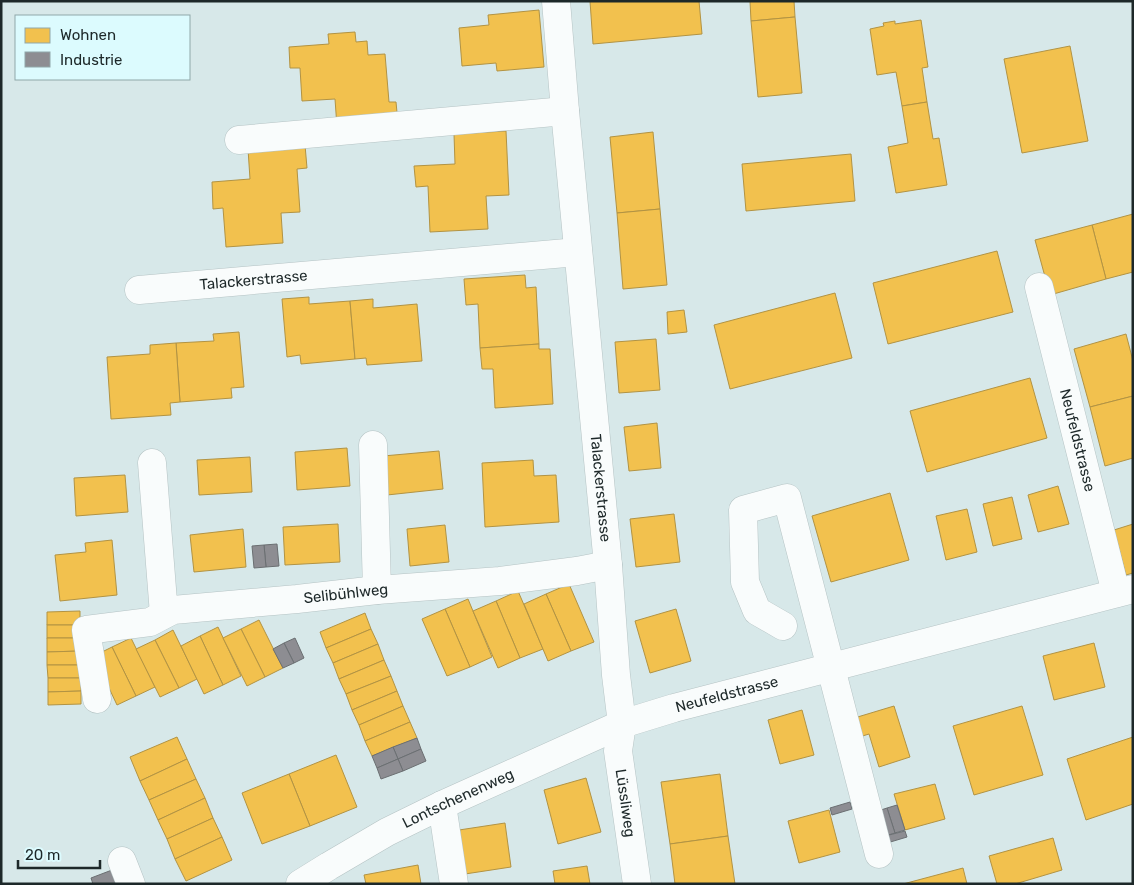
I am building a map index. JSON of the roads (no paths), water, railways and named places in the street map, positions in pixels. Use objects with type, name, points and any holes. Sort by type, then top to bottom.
[{"type":"street","name":"Talackerstrasse","points":[[556,1],[622,724]]},
{"type":"street","points":[[239,140],[565,111]]},
{"type":"street","name":"Talackerstrasse","points":[[139,290],[578,252]]},
{"type":"street","name":"Neufeldstrasse","points":[[622,724],[674,708],[1124,591],[1039,287]]},
{"type":"street","points":[[373,445],[377,590]]},
{"type":"street","points":[[152,463],[164,614]]},
{"type":"street","points":[[783,626],[757,611],[745,582],[743,510],[787,498],[879,854]]},
{"type":"street","name":"Selibühlweg","points":[[97,699],[86,630],[150,622],[172,610],[377,590],[500,581],[608,565]]},
{"type":"street","name":"Lontschenenweg","points":[[300,884],[387,832],[442,805],[622,724]]},
{"type":"street","name":"Lüssliweg","points":[[622,724],[618,751],[636,884]]},
{"type":"street","points":[[442,805],[454,884]]}]
